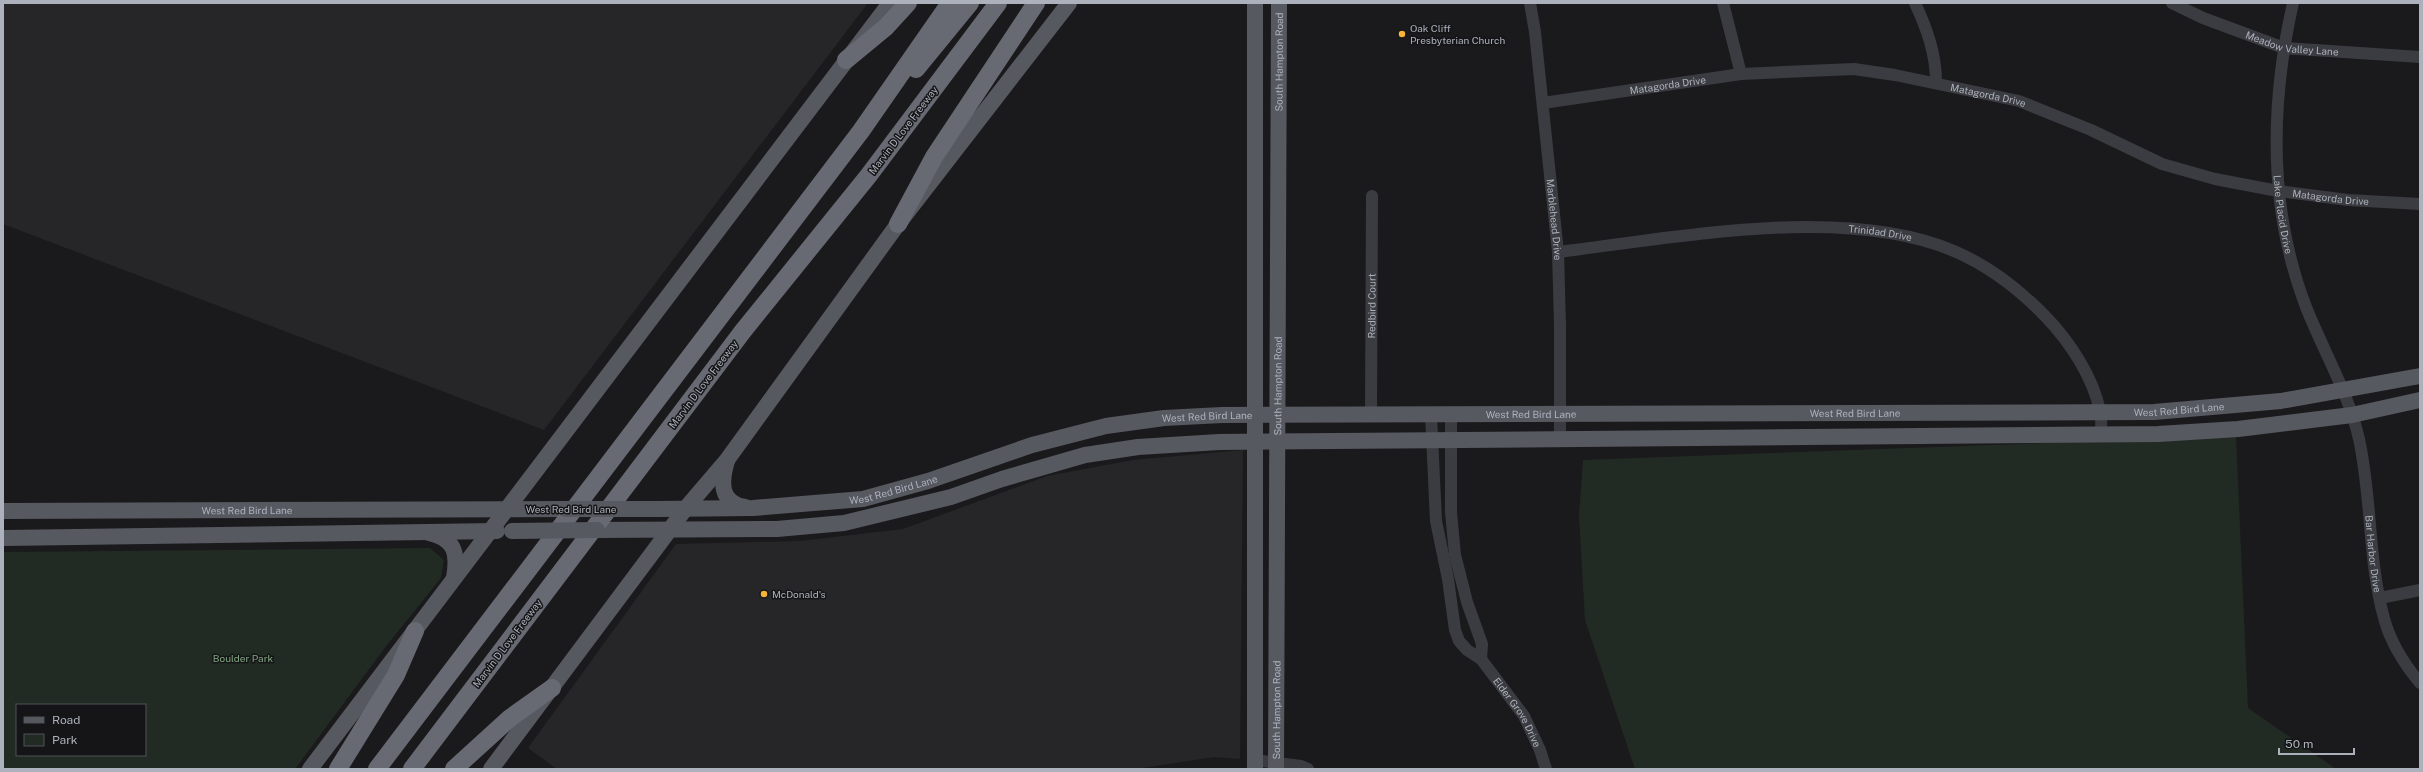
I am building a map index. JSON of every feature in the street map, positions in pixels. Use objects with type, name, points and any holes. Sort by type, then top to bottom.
[{"type":"highway","points":[[846,60],[886,27],[908,3]]},
{"type":"highway","points":[[378,769],[861,131],[950,3]]},
{"type":"highway","points":[[861,131],[938,44],[970,3]]},
{"type":"highway","points":[[870,175],[879,148],[984,3]]},
{"type":"highway","name":"Marvin D Love Freeway","points":[[412,769],[743,331],[870,175],[998,3]]},
{"type":"highway","points":[[898,224],[934,157],[1036,3]]},
{"type":"highway","points":[[338,769],[396,675],[415,631]]},
{"type":"highway","points":[[454,769],[510,718],[552,688]]},
{"type":"main road","points":[[310,769],[890,3]]},
{"type":"main road","points":[[491,769],[686,508],[728,460],[898,224],[1069,3]]},
{"type":"main road","name":"South Hampton Road","points":[[1255,3],[1257,416],[1255,764]]},
{"type":"main road","name":"South Hampton Road","points":[[1276,766],[1278,3]]},
{"type":"main road","points":[[1255,58],[1278,57]]},
{"type":"main road","points":[[1256,119],[1278,118]]},
{"type":"main road","name":"West Red Bird Lane","points":[[3,511],[753,508],[863,499],[889,493],[1032,445],[1106,426],[1144,420],[1222,415],[2154,412],[2221,407],[2342,391],[2420,376]]},
{"type":"main road","points":[[3,538],[225,536],[421,531],[777,530],[825,526],[866,519],[944,499],[1038,468],[1085,456],[1132,448],[1257,440],[2158,434],[2230,429],[2352,415],[2420,400]]},
{"type":"main road","points":[[1598,438],[1599,414]]},
{"type":"main road","points":[[1032,445],[1038,468]]},
{"type":"main road","points":[[728,460],[722,477],[723,491],[736,505],[753,508]]},
{"type":"main road","points":[[822,503],[825,526]]},
{"type":"main road","points":[[224,509],[225,536]]},
{"type":"main road","points":[[421,531],[445,539],[454,549],[457,563],[454,578]]},
{"type":"street","name":"Marblehead Drive","points":[[1530,3],[1543,103],[1558,252],[1560,438]]},
{"type":"street","points":[[1723,3],[1741,74]]},
{"type":"street","points":[[1915,3],[1930,42],[1935,60],[1936,82]]},
{"type":"street","name":"Meadow Valley Lane","points":[[2172,3],[2210,20],[2284,48],[2420,57]]},
{"type":"street","name":"Lake Placid Drive","points":[[2293,3],[2280,66],[2276,112],[2278,191],[2281,219],[2293,270],[2320,342],[2352,415]]},
{"type":"street","name":"Matagorda Drive","points":[[1543,103],[1741,74],[1854,69],[1936,82],[1992,94],[2042,108],[2162,164],[2215,179],[2278,191],[2348,200],[2420,204]]},
{"type":"street","name":"Redbird Court","points":[[1371,415],[1372,196]]},
{"type":"street","name":"Trinidad Drive","points":[[1558,252],[1739,231],[1812,227],[1885,231],[1928,241],[1974,260],[2000,277],[2035,305],[2053,324],[2091,383],[2101,412],[2101,434]]},
{"type":"street","name":"Elder Grove Drive","points":[[1451,414],[1451,611],[1459,641],[1467,650],[1481,659],[1524,716],[1540,750],[1546,769]]},
{"type":"street","name":"Elder Grove Drive","points":[[1431,415],[1435,512],[1451,563],[1482,644],[1481,659]]},
{"type":"street","name":"Bar Harbor Drive","points":[[2352,415],[2368,487],[2373,550],[2384,618],[2390,635],[2409,670],[2420,683]]},
{"type":"street","points":[[1435,512],[1451,512]]},
{"type":"street","points":[[2380,598],[2420,590]]},
{"type":"street","points":[[1451,611],[1467,602]]},
{"type":"street","points":[[1255,764],[1308,769]]},
{"type":"shaded area","points":[[3,3],[868,3],[544,430],[3,224]]},
{"type":"shaded area","points":[[1243,450],[1240,759],[1214,757],[1136,769],[557,769],[528,748],[676,544],[800,541],[903,529],[1047,476],[1133,460]]},
{"type":"green space","points":[[2236,436],[2248,708],[2336,769],[1635,769],[1585,620],[1579,516],[1583,460]]},
{"type":"green space","name":"Boulder Park","points":[[430,548],[444,560],[441,578],[387,645],[295,769],[3,769],[3,552]]},
{"type":"place","name":"Oak Cliff Presbyterian Church","points":[[1402,34]]},
{"type":"place","name":"McDonald's","points":[[764,594]]}]
